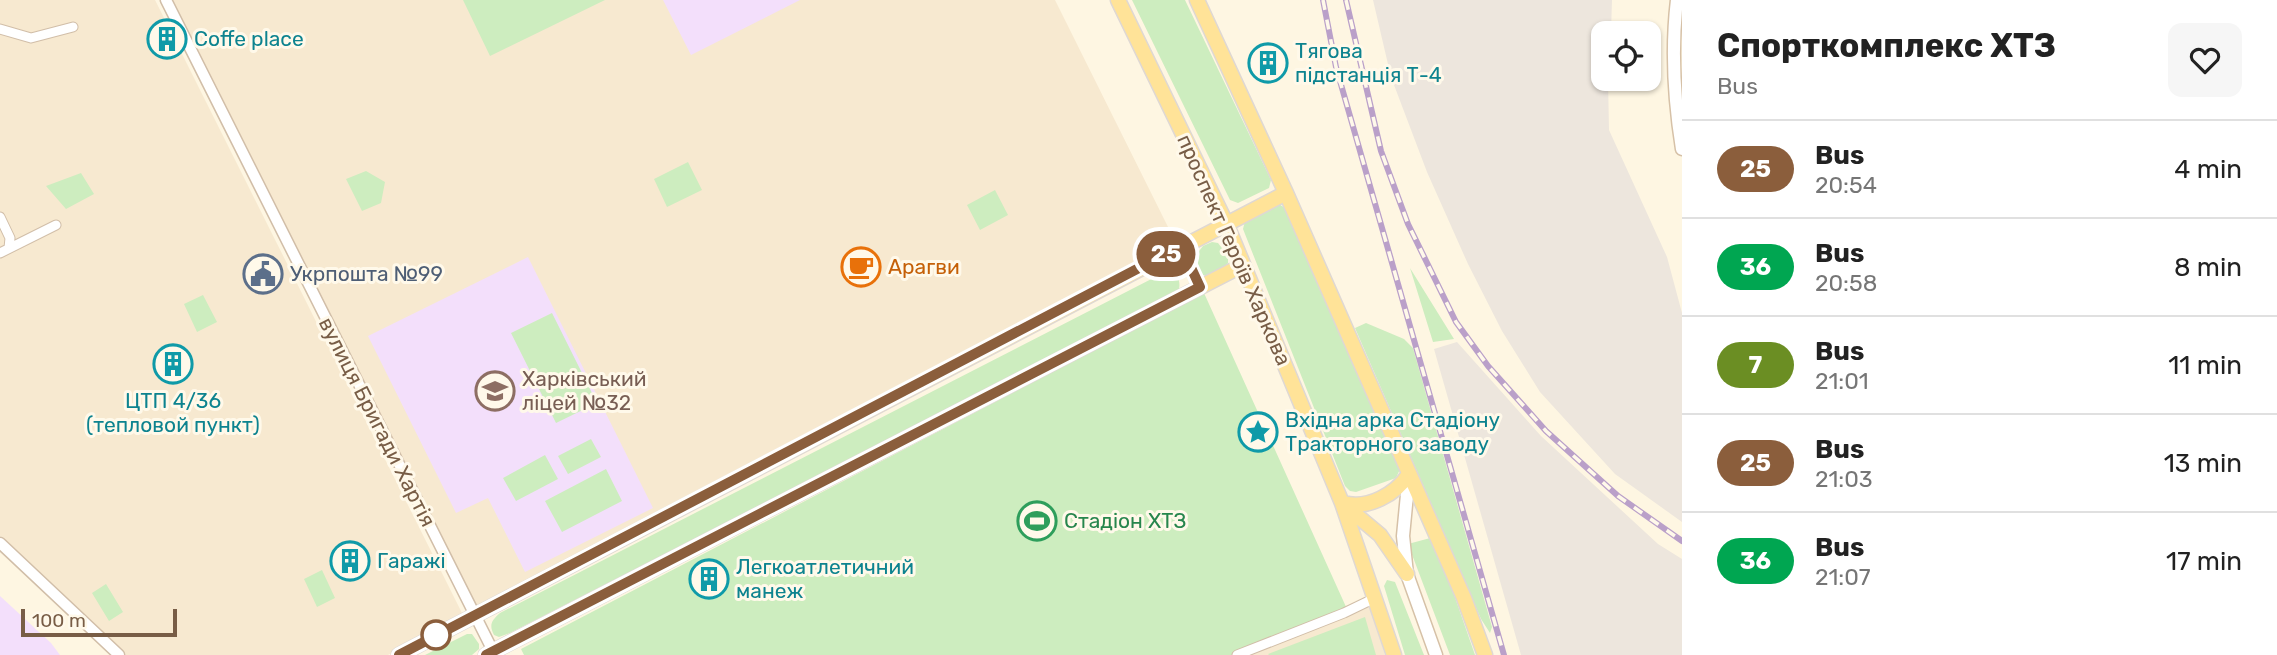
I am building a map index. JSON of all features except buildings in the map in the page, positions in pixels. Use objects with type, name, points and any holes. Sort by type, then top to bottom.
[{"type":"main road","name":"проспект Героїв Харкова","points":[[1118,0],[1226,223],[1342,503],[1394,655]]},
{"type":"main road","points":[[1198,0],[1464,598],[1485,655]]},
{"type":"main road","points":[[1677,0],[1674,71],[1676,114],[1682,149]]},
{"type":"main road","points":[[399,655],[1286,193]]},
{"type":"main road","points":[[491,654],[1243,265]]},
{"type":"main road","points":[[1342,503],[1353,506],[1375,500],[1396,490],[1409,474]]},
{"type":"main road","points":[[1409,474],[1403,536],[1407,574],[1436,655]]},
{"type":"main road","points":[[1342,503],[1380,535],[1407,574]]},
{"type":"street","name":"вулиця Бригади Хартія","points":[[166,0],[491,654]]},
{"type":"street","points":[[0,29],[31,38],[74,27]]},
{"type":"street","points":[[0,217],[10,238],[5,251]]},
{"type":"street","points":[[5,251],[56,225]]},
{"type":"street","points":[[0,543],[119,655]]},
{"type":"street","points":[[1237,655],[1376,598]]},
{"type":"shaded area","points":[[0,0],[155,0],[463,615],[388,655],[126,655],[0,536]]},
{"type":"shaded area","points":[[171,0],[1055,0],[1176,243],[475,608]]},
{"type":"shaded area","points":[[663,0],[800,0],[691,55]]},
{"type":"shaded area","points":[[1373,0],[1612,0],[1611,21],[1591,21],[1591,91],[1608,91],[1609,130],[1667,257],[1682,313],[1682,522],[1615,474],[1540,392],[1502,331],[1468,264],[1427,172],[1391,77]]},
{"type":"shaded area","name":"Харківський ліцей №32","points":[[528,257],[653,508],[525,572],[488,498],[456,513],[368,336]]},
{"type":"shaded area","points":[[1457,342],[1541,436],[1658,544],[1682,559],[1682,655],[1521,655],[1434,349]]},
{"type":"shaded area","points":[[0,596],[51,643],[60,655],[0,655]]},
{"type":"shaded area","points":[[1370,606],[1385,655],[1246,655]]},
{"type":"green space","points":[[463,0],[605,0],[490,56]]},
{"type":"green space","points":[[1132,0],[1185,0],[1271,180],[1269,188],[1238,203],[1230,200]]},
{"type":"green space","points":[[688,162],[702,190],[667,207],[654,179]]},
{"type":"green space","points":[[366,171],[385,182],[381,203],[362,211],[346,179]]},
{"type":"green space","points":[[81,173],[94,194],[66,209],[46,186]]},
{"type":"green space","points":[[995,190],[1008,215],[980,230],[967,205]]},
{"type":"green space","points":[[1275,202],[1287,209],[1401,467],[1396,478],[1356,492],[1345,486],[1243,229],[1245,221]]},
{"type":"green space","points":[[1212,242],[1218,243],[1228,256],[1228,263],[1217,273],[1203,275],[1196,263],[1196,255],[1203,246]]},
{"type":"green space","points":[[1410,268],[1454,339],[1433,342]]},
{"type":"green space","points":[[1167,271],[1178,279],[1179,289],[1174,294],[510,633],[499,637],[494,635],[492,623],[500,613]]},
{"type":"green space","name":"Стадіон ХТЗ","points":[[1204,293],[1347,609],[1238,655],[524,655],[521,649]]},
{"type":"green space","points":[[203,295],[217,322],[197,332],[184,304]]},
{"type":"green space","points":[[552,313],[597,403],[556,423],[511,333]]},
{"type":"green space","points":[[1366,323],[1404,339],[1413,348],[1492,627],[1490,633],[1481,619],[1355,328]]},
{"type":"green space","points":[[591,439],[601,457],[568,474],[558,456]]},
{"type":"green space","points":[[545,455],[558,479],[516,501],[503,478]]},
{"type":"green space","points":[[606,469],[622,501],[562,532],[545,501]]},
{"type":"green space","points":[[1434,537],[1475,655],[1450,655],[1408,544]]},
{"type":"green space","points":[[322,570],[335,598],[317,607],[304,579]]},
{"type":"green space","points":[[1387,580],[1395,582],[1424,655],[1405,655],[1384,586]]},
{"type":"green space","points":[[106,584],[123,612],[109,621],[92,593]]},
{"type":"green space","points":[[1365,617],[1376,655],[1268,654]]},
{"type":"green space","points":[[472,634],[479,644],[479,649],[472,655],[425,655]]},
{"type":"railway","points":[[1323,0],[1336,67],[1504,655]]},
{"type":"railway","points":[[1346,0],[1381,151],[1408,224],[1456,322],[1488,366],[1546,431],[1618,496],[1682,541]]},
{"type":"bus line","name":"25","points":[[399,655],[1181,246],[1200,287],[486,655]]},
{"type":"place","name":"Coffe place","points":[[167,39]]},
{"type":"place","name":"Тягова підстанція Т-4","points":[[1268,63]]},
{"type":"place","name":"Арагви","points":[[861,267]]},
{"type":"place","name":"Укрпошта №99","points":[[263,274]]},
{"type":"place","name":"ЦТП 4/36 (тепловой пункт)","points":[[173,364]]},
{"type":"place","name":"Харківський ліцей №32","points":[[495,391]]},
{"type":"place","name":"Вхідна арка Стадіону Тракторного заводу","points":[[1258,432]]},
{"type":"place","name":"Стадіон ХТЗ","points":[[1037,521]]},
{"type":"place","name":"Гаражі","points":[[350,561]]},
{"type":"place","name":"Легкоатлетичний манеж","points":[[709,579]]}]
